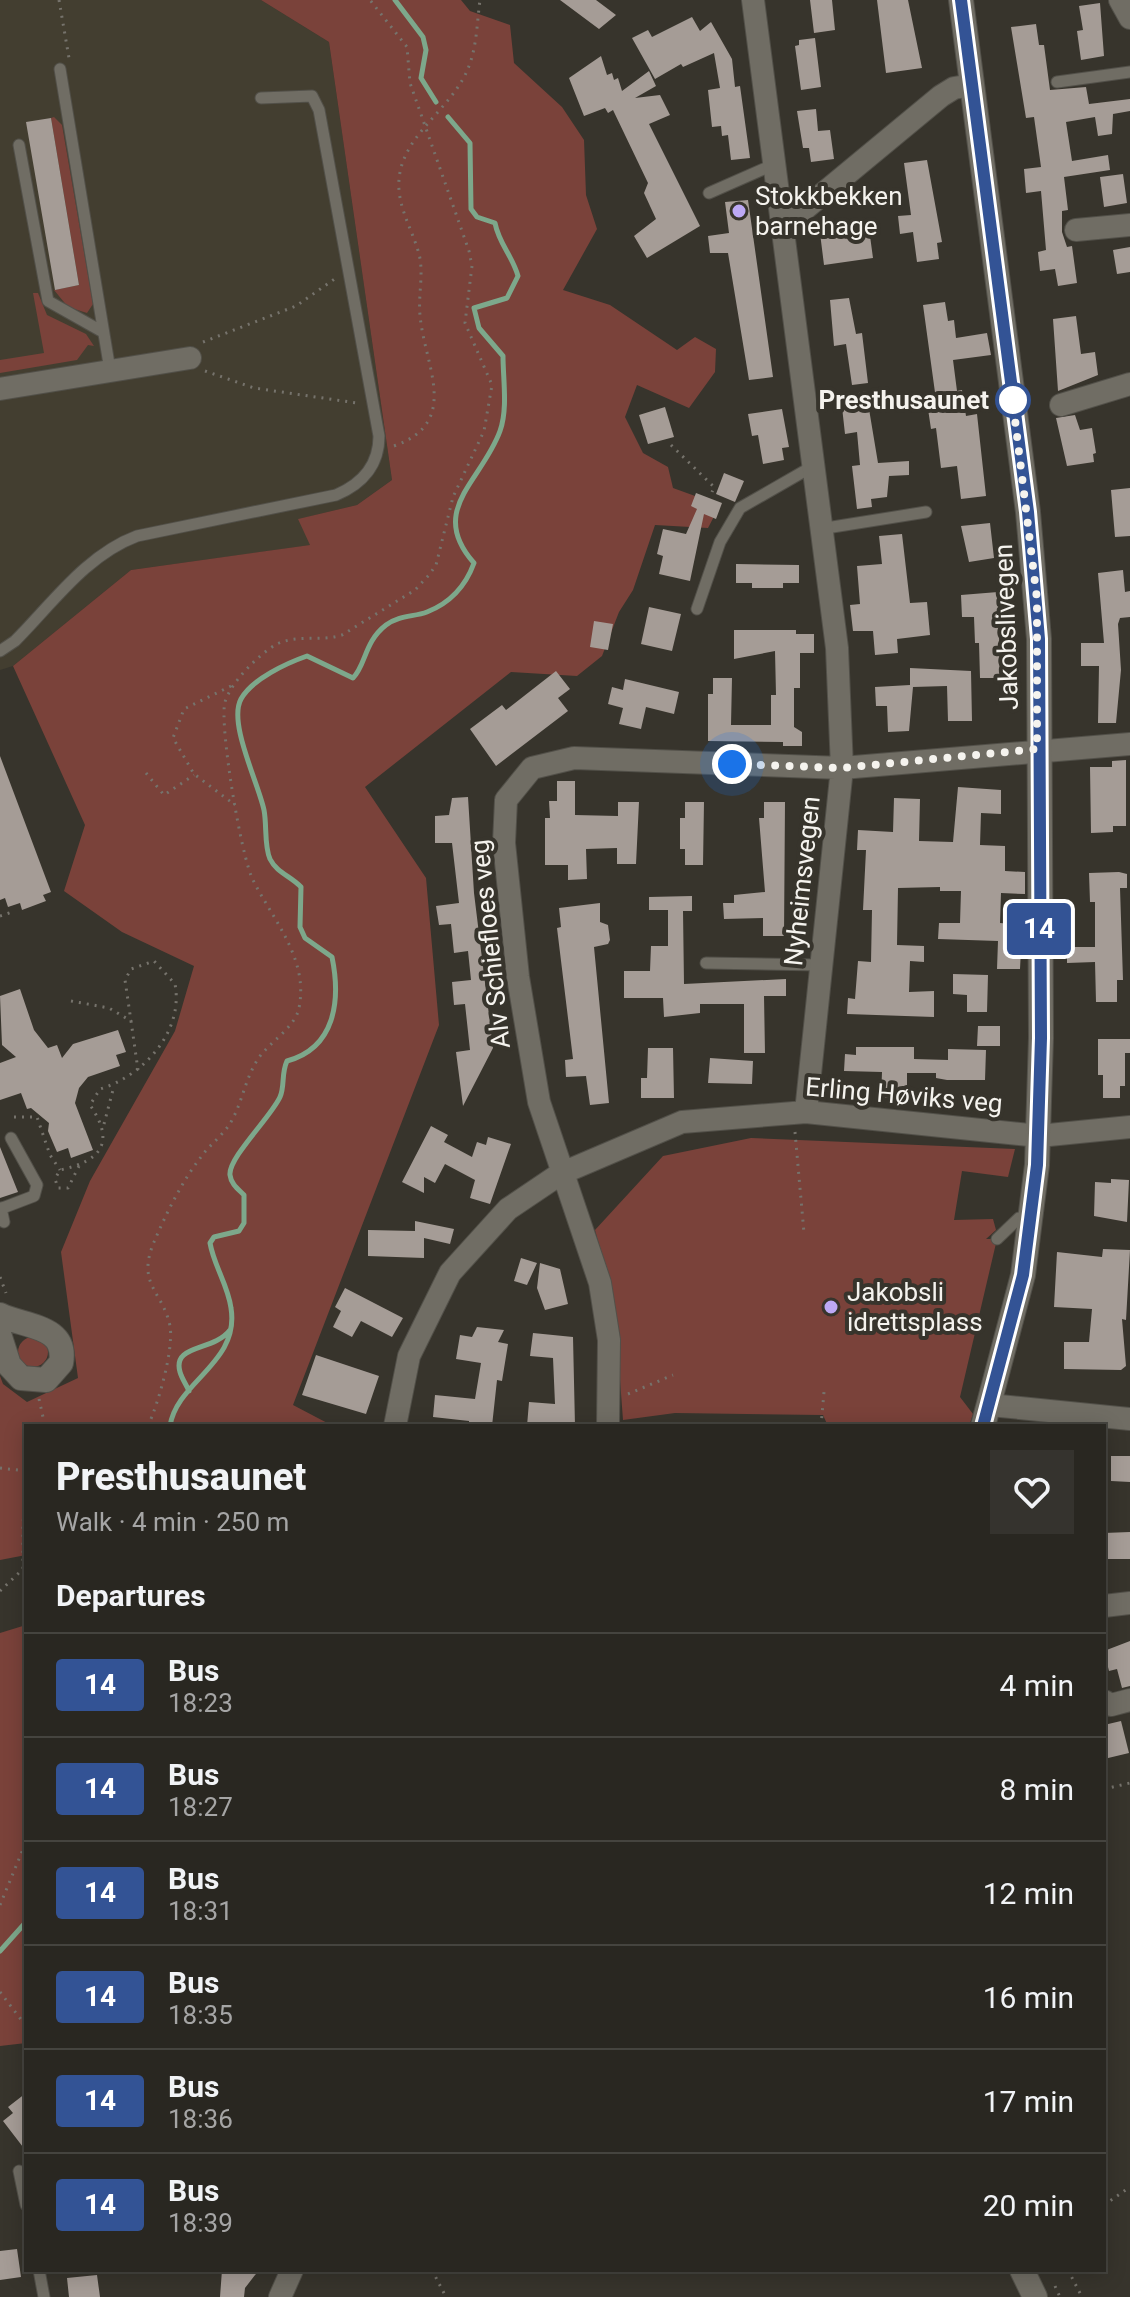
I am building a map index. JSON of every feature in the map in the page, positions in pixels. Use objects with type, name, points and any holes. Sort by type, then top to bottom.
[{"type":"street","name":"Nyheimsvegen","points":[[753,0],[837,648],[842,768],[821,965],[800,1112]]},
{"type":"street","name":"Jakobslivegen","points":[[961,0],[1032,549],[1039,639],[1039,1136],[1032,1220],[1020,1288],[986,1416],[1130,1419]]},
{"type":"street","points":[[1120,0],[1130,18]]},
{"type":"street","points":[[784,226],[949,91],[972,85]]},
{"type":"street","points":[[1076,230],[1130,225]]},
{"type":"street","points":[[0,389],[110,370],[194,350]]},
{"type":"street","points":[[1061,405],[1130,384]]},
{"type":"street","name":"Alv Schiefloes veg","points":[[608,1424],[609,1340],[600,1283],[560,1174],[539,1102],[527,1041],[507,890],[504,843],[506,800],[532,768],[574,758],[842,768],[1037,749],[1130,744]]},
{"type":"street","name":"Erling Høviks veg","points":[[395,1424],[409,1356],[450,1273],[508,1209],[560,1174],[682,1122],[800,1112],[1039,1136],[1130,1127]]},
{"type":"street","points":[[0,1315],[45,1330],[59,1340],[63,1355],[58,1370],[46,1380],[30,1381],[14,1373],[0,1337]]},
{"type":"street","points":[[1106,1606],[1130,1603]]},
{"type":"street","points":[[1106,1702],[1111,1705],[1130,1700]]},
{"type":"street","points":[[280,2297],[291,2272]]},
{"type":"street","points":[[1023,2272],[1035,2297]]},
{"type":"lane","points":[[60,69],[110,370]]},
{"type":"lane","points":[[1057,82],[1130,72]]},
{"type":"lane","points":[[0,651],[15,641],[94,560],[117,544],[137,536],[336,495],[357,484],[367,473],[379,449],[319,110],[312,96],[261,98]]},
{"type":"lane","points":[[19,145],[48,301],[103,332]]},
{"type":"lane","points":[[709,193],[775,164]]},
{"type":"lane","points":[[697,609],[720,542],[740,508],[815,465]]},
{"type":"lane","points":[[820,529],[926,512]]},
{"type":"lane","points":[[706,963],[821,965]]},
{"type":"lane","points":[[4,1222],[1,1209],[34,1196],[37,1185],[11,1138]]},
{"type":"lane","points":[[997,1239],[1019,1218],[1032,1220]]},
{"type":"lane","points":[[19,2171],[24,2195]]},
{"type":"lane","points":[[39,2272],[44,2297]]},
{"type":"path","points":[[235,806],[194,774],[173,738],[184,709],[234,684],[281,642],[342,635],[424,581],[436,565],[453,497],[484,431],[492,385],[465,323],[472,266],[469,251],[410,83],[407,47],[370,0]]},
{"type":"path","points":[[379,449],[402,443],[417,434],[431,419],[435,404],[419,312],[419,255],[399,190],[406,153],[448,104],[469,67],[480,0]]},
{"type":"path","points":[[349,270],[296,306],[194,350],[192,367],[254,388],[373,404]]},
{"type":"path","points":[[671,445],[714,487],[712,492]]},
{"type":"path","points":[[149,1424],[159,1397],[170,1333],[147,1270],[155,1240],[194,1166],[233,1119],[247,1076],[261,1055],[296,1017],[300,1006],[294,953],[245,861],[223,706],[234,684]]},
{"type":"path","points":[[146,773],[164,795],[194,774]]},
{"type":"path","points":[[0,916],[12,912]]},
{"type":"path","points":[[104,1124],[90,1105],[100,1089],[115,1084],[138,1070],[149,1061],[164,1036],[177,996],[175,984],[154,961],[145,961],[131,969],[125,980],[138,1070]]},
{"type":"path","points":[[71,1001],[109,1008],[131,1021]]},
{"type":"path","points":[[79,1166],[68,1188],[58,1188],[55,1179],[60,1170],[79,1166],[98,1154],[115,1084]]},
{"type":"path","points":[[800,1112],[804,1233]]},
{"type":"path","points":[[14,1117],[37,1117],[50,1155],[60,1170]]},
{"type":"path","points":[[0,1277],[7,1296],[0,1302]]},
{"type":"path","points":[[610,1402],[673,1375]]},
{"type":"path","points":[[30,1381],[41,1404],[45,1424]]},
{"type":"path","points":[[821,1424],[824,1392]]},
{"type":"path","points":[[0,1468],[24,1471]]},
{"type":"path","points":[[0,1591],[23,1569],[24,1517]]},
{"type":"path","points":[[1106,1789],[1130,1783]]},
{"type":"path","points":[[0,1905],[24,1847]]},
{"type":"path","points":[[0,1992],[24,2023]]},
{"type":"path","points":[[1106,2204],[1130,2187]]},
{"type":"path","points":[[433,2272],[446,2297]]},
{"type":"path","points":[[1069,2272],[1082,2297]]},
{"type":"shaded area","points":[[0,0],[261,0],[329,42],[392,480],[357,505],[299,519],[311,545],[131,570],[13,666],[0,670]]},
{"type":"shaded area","points":[[261,0],[461,0],[470,11],[510,25],[514,63],[562,107],[584,140],[586,195],[597,229],[563,290],[610,305],[677,350],[695,337],[716,349],[715,372],[689,408],[637,385],[625,417],[643,453],[668,467],[673,488],[720,505],[708,528],[655,525],[633,590],[619,612],[602,656],[577,676],[511,672],[365,787],[426,878],[439,1025],[293,1405],[329,1424],[24,1424],[24,1555],[0,1560],[0,1376],[3,1384],[27,1402],[78,1378],[61,1252],[90,1181],[175,1031],[194,966],[122,932],[64,891],[85,825],[13,666],[131,570],[310,545],[298,519],[357,505],[392,480],[329,42]]},
{"type":"shaded area","points":[[54,117],[62,125],[93,304],[87,313],[68,307],[54,290],[79,285],[51,118]]},
{"type":"shaded area","points":[[33,293],[38,293],[47,315],[86,334],[94,346],[88,345],[77,360],[0,373],[0,360],[44,353]]},
{"type":"shaded area","points":[[751,1138],[1015,1149],[1008,1177],[962,1171],[954,1220],[993,1219],[996,1230],[986,1239],[997,1239],[960,1397],[973,1414],[970,1424],[827,1424],[823,1415],[675,1413],[623,1420],[614,1300],[595,1230],[663,1156]]},
{"type":"shaded area","points":[[33,1337],[39,1338],[47,1346],[47,1358],[39,1366],[33,1367],[27,1366],[19,1358],[18,1352],[19,1346],[27,1338]]},
{"type":"shaded area","points":[[24,1626],[24,2043],[0,2046],[0,1633]]},
{"type":"building","points":[[560,0],[596,0],[616,15],[599,29]]},
{"type":"building","points":[[810,0],[832,0],[835,30],[814,33]]},
{"type":"building","points":[[877,0],[908,0],[922,68],[886,73]]},
{"type":"building","points":[[1100,3],[1104,56],[1081,60],[1077,31],[1083,30],[1079,6]]},
{"type":"building","points":[[692,17],[700,31],[711,22],[732,59],[735,87],[740,86],[750,158],[731,160],[728,135],[722,136],[721,126],[712,127],[708,90],[720,88],[714,53],[683,67],[681,64],[655,79],[632,38],[648,30],[652,37]]},
{"type":"building","points":[[1036,24],[1039,45],[1044,45],[1050,90],[1086,87],[1089,104],[1130,99],[1130,111],[1113,114],[1112,134],[1098,136],[1095,117],[1066,122],[1072,161],[1108,155],[1110,170],[1064,177],[1068,210],[1062,211],[1062,232],[1067,247],[1072,246],[1077,283],[1058,286],[1055,269],[1040,271],[1038,252],[1046,250],[1041,191],[1026,193],[1024,169],[1041,167],[1034,117],[1026,118],[1011,27]]},
{"type":"building","points":[[815,38],[821,87],[801,90],[795,46],[799,45],[799,40]]},
{"type":"building","points":[[601,56],[607,75],[612,73],[614,80],[618,78],[622,91],[649,71],[656,86],[635,98],[660,95],[670,115],[649,124],[700,226],[647,258],[634,236],[656,219],[644,193],[648,183],[613,110],[608,113],[605,108],[584,116],[569,78]]},
{"type":"building","points":[[816,109],[818,131],[830,130],[834,159],[811,162],[809,148],[803,148],[797,111]]},
{"type":"building","points":[[51,118],[79,285],[55,290],[26,122]]},
{"type":"building","points":[[927,160],[942,242],[937,243],[939,259],[917,262],[913,232],[900,234],[898,216],[911,215],[904,163]]},
{"type":"building","points":[[1123,174],[1127,203],[1104,207],[1100,177]]},
{"type":"building","points":[[748,200],[773,377],[749,380],[728,253],[710,253],[708,236],[729,233],[725,202]]},
{"type":"building","points":[[868,221],[873,258],[824,265],[819,225]]},
{"type":"building","points":[[1130,247],[1130,272],[1117,274],[1113,250]]},
{"type":"building","points":[[849,298],[856,334],[862,333],[868,383],[852,385],[846,344],[834,346],[830,300]]},
{"type":"building","points":[[945,302],[948,321],[954,320],[956,338],[987,333],[991,355],[953,360],[957,391],[962,390],[966,416],[977,414],[986,496],[961,499],[957,466],[941,468],[936,428],[931,429],[928,409],[937,407],[923,305]]},
{"type":"building","points":[[1076,316],[1081,354],[1095,352],[1098,375],[1058,391],[1053,319]]},
{"type":"building","points":[[866,391],[878,463],[909,461],[909,475],[889,476],[887,497],[871,499],[872,507],[857,509],[852,466],[860,465],[857,432],[845,434],[841,398]]},
{"type":"building","points":[[665,407],[674,437],[648,444],[639,415]]},
{"type":"building","points":[[782,409],[789,447],[782,448],[784,460],[763,464],[758,435],[752,436],[748,414]]},
{"type":"building","points":[[1075,415],[1080,430],[1092,428],[1096,453],[1093,454],[1094,462],[1067,466],[1056,418]]},
{"type":"building","points":[[724,473],[744,481],[735,502],[716,494]]},
{"type":"building","points":[[1130,488],[1130,536],[1115,537],[1111,490]]},
{"type":"building","points":[[696,493],[722,503],[716,519],[704,514],[690,581],[659,574],[663,556],[657,554],[663,529],[686,534],[697,509],[691,506]]},
{"type":"building","points":[[990,523],[994,558],[969,562],[961,526]]},
{"type":"building","points":[[902,534],[910,603],[927,602],[930,635],[897,639],[898,653],[875,655],[873,631],[853,631],[850,605],[860,604],[857,566],[882,564],[879,536]]},
{"type":"building","points":[[736,564],[799,565],[799,583],[783,583],[783,588],[752,588],[752,583],[736,583]]},
{"type":"building","points":[[1123,570],[1125,592],[1130,591],[1130,617],[1120,618],[1118,624],[1121,670],[1116,723],[1098,723],[1099,666],[1081,666],[1081,643],[1104,643],[1098,573]]},
{"type":"building","points":[[998,592],[1000,678],[980,678],[979,643],[975,643],[974,617],[962,617],[961,595]]},
{"type":"building","points":[[649,607],[681,614],[672,651],[641,644]]},
{"type":"building","points":[[594,621],[613,624],[608,650],[590,647]]},
{"type":"building","points":[[734,630],[796,630],[796,634],[814,634],[814,653],[800,653],[800,688],[794,688],[794,727],[802,732],[802,746],[783,746],[783,742],[708,741],[708,694],[713,694],[713,678],[732,678],[731,725],[771,725],[771,695],[776,695],[775,651],[734,659]]},
{"type":"building","points":[[910,668],[971,671],[972,721],[948,721],[947,686],[913,687],[909,731],[888,732],[887,706],[876,706],[875,687],[910,685]]},
{"type":"building","points":[[556,671],[570,689],[558,698],[568,711],[496,766],[470,729],[502,705],[506,710]]},
{"type":"building","points":[[625,679],[679,692],[674,714],[646,707],[641,729],[619,724],[623,708],[608,704],[612,687],[623,690]]},
{"type":"building","points":[[0,756],[51,892],[43,895],[46,901],[22,910],[20,903],[8,907],[5,898],[0,900]]},
{"type":"building","points":[[1126,760],[1126,826],[1113,826],[1113,832],[1091,833],[1090,767],[1112,767],[1112,761]]},
{"type":"building","points":[[557,781],[575,781],[575,815],[618,816],[618,802],[639,802],[636,864],[617,864],[617,848],[586,849],[587,879],[568,880],[568,865],[545,865],[545,818],[550,818],[549,801],[557,801]]},
{"type":"building","points":[[958,787],[1001,790],[1001,814],[981,813],[980,845],[1005,846],[1005,871],[1025,872],[1025,894],[1001,893],[1000,923],[1025,925],[1026,949],[1021,949],[1020,969],[997,969],[998,941],[938,939],[939,923],[960,923],[961,891],[940,891],[940,887],[898,888],[897,945],[924,946],[924,962],[910,961],[909,992],[934,991],[934,1017],[847,1014],[848,998],[855,999],[858,961],[871,962],[872,910],[863,910],[866,850],[857,850],[858,830],[893,832],[894,798],[920,799],[919,841],[953,842]]},
{"type":"building","points":[[468,797],[474,893],[493,1048],[463,1106],[456,1052],[470,1050],[465,1004],[454,1005],[452,982],[471,980],[468,951],[454,953],[451,924],[439,925],[436,906],[459,903],[452,843],[435,843],[435,816],[449,815],[452,798]]},
{"type":"building","points":[[685,802],[704,802],[703,865],[685,865],[685,849],[680,849],[680,818],[685,818]]},
{"type":"building","points":[[764,802],[785,802],[784,936],[763,936],[763,918],[724,919],[723,903],[734,903],[734,895],[765,892],[759,818],[764,818]]},
{"type":"building","points":[[1089,873],[1127,874],[1127,888],[1120,888],[1123,980],[1117,980],[1117,1002],[1096,1002],[1095,962],[1067,963],[1067,947],[1095,947],[1095,902],[1090,902]]},
{"type":"building","points":[[692,896],[692,911],[683,911],[684,984],[786,979],[786,996],[764,996],[765,1053],[744,1053],[744,1004],[700,1004],[700,1013],[664,1017],[663,998],[624,998],[624,971],[650,971],[651,946],[668,946],[668,910],[649,910],[649,897]]},
{"type":"building","points":[[600,903],[600,922],[608,925],[610,940],[608,944],[594,947],[609,1103],[590,1105],[586,1076],[566,1077],[565,1060],[573,1059],[557,928],[561,927],[559,908]]},
{"type":"building","points":[[953,974],[988,975],[987,1012],[967,1012],[967,995],[953,994]]},
{"type":"building","points":[[20,989],[34,1030],[48,1048],[57,1045],[62,1058],[73,1044],[118,1030],[126,1052],[116,1055],[120,1066],[88,1077],[79,1088],[75,1103],[93,1150],[71,1158],[68,1148],[57,1152],[48,1131],[49,1123],[31,1108],[27,1109],[21,1093],[0,1100],[0,1063],[16,1057],[2,1045],[0,996]]},
{"type":"building","points":[[978,1026],[1000,1026],[1000,1046],[977,1046]]},
{"type":"building","points":[[1098,1039],[1130,1039],[1130,1053],[1125,1053],[1125,1086],[1120,1086],[1120,1098],[1103,1098],[1103,1075],[1098,1075]]},
{"type":"building","points":[[856,1047],[914,1047],[914,1059],[948,1060],[948,1049],[986,1050],[985,1080],[947,1080],[936,1078],[936,1073],[907,1073],[907,1098],[881,1098],[882,1072],[844,1071],[845,1054],[856,1055]]},
{"type":"building","points":[[648,1048],[673,1048],[674,1098],[641,1098],[641,1078],[647,1078]]},
{"type":"building","points":[[710,1058],[753,1061],[752,1084],[708,1083]]},
{"type":"building","points":[[431,1126],[448,1135],[444,1142],[472,1157],[477,1142],[486,1145],[488,1137],[511,1144],[490,1204],[470,1198],[475,1180],[445,1164],[435,1183],[424,1177],[424,1193],[402,1182]]},
{"type":"building","points":[[0,1147],[18,1192],[0,1198]]},
{"type":"building","points":[[1111,1179],[1129,1180],[1127,1222],[1094,1216],[1095,1182],[1111,1183]]},
{"type":"building","points":[[415,1221],[454,1229],[450,1244],[424,1238],[424,1258],[368,1256],[368,1230],[415,1231]]},
{"type":"building","points":[[1103,1249],[1130,1250],[1126,1320],[1122,1319],[1126,1366],[1121,1370],[1064,1369],[1064,1342],[1089,1342],[1092,1309],[1054,1307],[1057,1252],[1102,1257]]},
{"type":"building","points":[[521,1258],[537,1263],[527,1285],[514,1281]]},
{"type":"building","points":[[540,1263],[560,1269],[568,1304],[545,1310],[537,1288]]},
{"type":"building","points":[[345,1288],[403,1318],[392,1337],[361,1321],[352,1337],[333,1327],[341,1311],[335,1307]]},
{"type":"building","points":[[477,1327],[504,1330],[498,1342],[508,1344],[502,1381],[497,1380],[492,1424],[469,1424],[469,1421],[433,1417],[435,1395],[475,1399],[481,1363],[456,1359],[460,1335],[472,1337]]},
{"type":"building","points":[[533,1333],[573,1337],[575,1424],[527,1424],[529,1402],[555,1404],[553,1358],[530,1356]]},
{"type":"building","points":[[316,1355],[379,1376],[366,1414],[302,1395]]},
{"type":"building","points":[[1111,1456],[1130,1456],[1130,1482],[1111,1481]]},
{"type":"building","points":[[1130,1532],[1130,1559],[1106,1559],[1106,1533]]},
{"type":"building","points":[[1130,1641],[1130,1686],[1122,1688],[1117,1669],[1109,1671],[1106,1650]]},
{"type":"building","points":[[1121,1721],[1129,1753],[1106,1759],[1106,1725]]},
{"type":"building","points":[[24,2095],[24,2148],[3,2121],[13,2113],[8,2107]]},
{"type":"building","points":[[17,2249],[21,2277],[0,2280],[0,2251]]},
{"type":"building","points":[[222,2272],[257,2272],[245,2288],[244,2297],[220,2297]]},
{"type":"building","points":[[97,2275],[100,2297],[69,2297],[67,2278]]},
{"type":"waterway","points":[[395,0],[423,37],[426,50],[421,78],[436,102]]},
{"type":"waterway","points":[[171,1424],[184,1396],[218,1358],[231,1327],[231,1308],[210,1243],[214,1237],[239,1231],[244,1223],[244,1195],[232,1181],[231,1168],[280,1097],[287,1061],[303,1055],[325,1034],[331,1021],[336,990],[332,957],[305,938],[300,927],[301,887],[276,868],[268,854],[264,810],[238,723],[241,699],[261,678],[307,656],[353,678],[373,639],[386,625],[443,604],[462,586],[474,563],[461,544],[456,527],[457,511],[492,449],[504,413],[503,356],[479,328],[474,308],[507,298],[518,276],[495,223],[477,217],[471,209],[470,143],[448,117]]},
{"type":"waterway","points":[[189,1391],[180,1372],[182,1357],[223,1337],[230,1330]]},
{"type":"waterway","points":[[0,1951],[24,1924]]},
{"type":"bus line","name":"14","points":[[961,0],[1028,512],[1039,639],[1037,749],[1041,1038],[1037,1165],[1023,1275],[984,1424]]},
{"type":"place","name":"Stokkbekken barnehage","points":[[739,211]]},
{"type":"place","name":"Presthusaunet","points":[[1013,400]]},
{"type":"place","name":"Jakobsli idrettsplass","points":[[831,1307]]},
{"type":"route","points":[[732,764],[842,768],[1037,749],[1037,599],[1011,387],[1013,400]]}]
